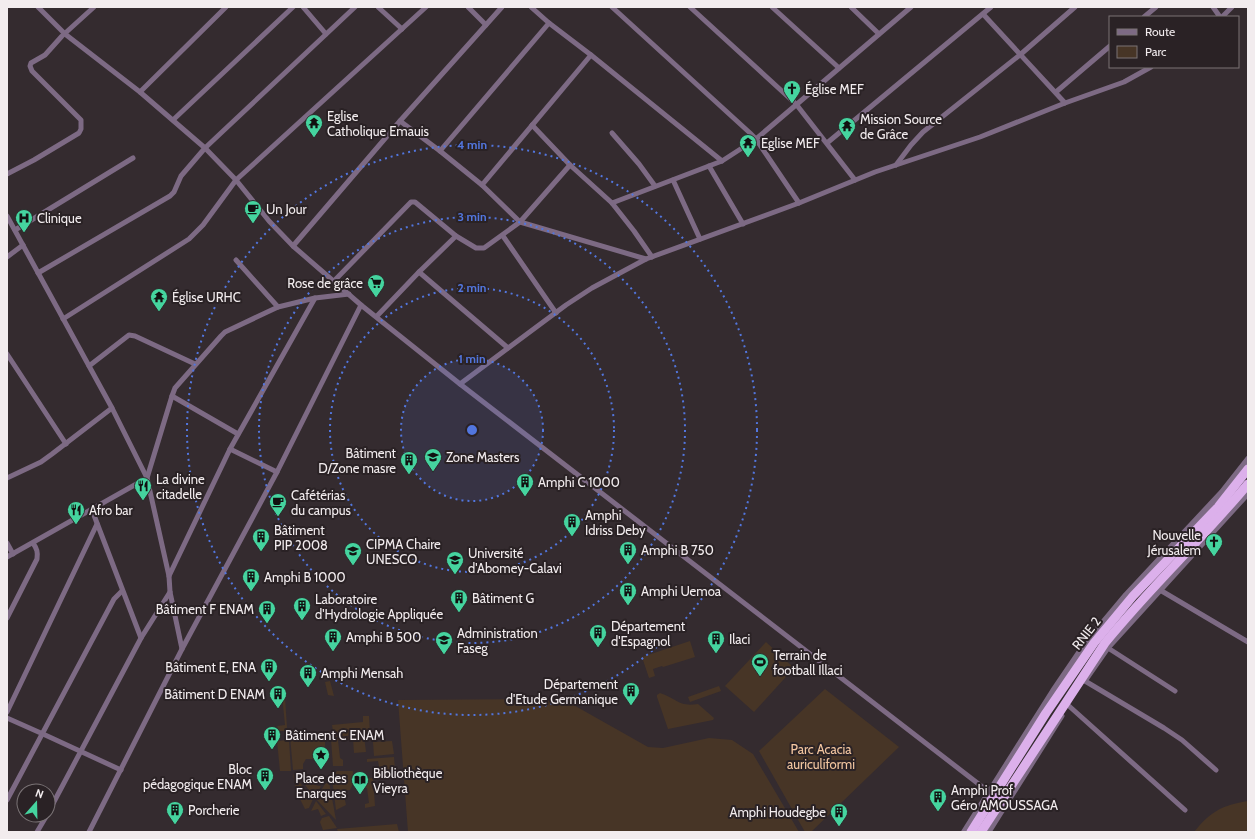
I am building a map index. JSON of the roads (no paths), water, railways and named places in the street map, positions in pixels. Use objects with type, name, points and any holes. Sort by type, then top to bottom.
[{"type":"highway","name":"RNIE 2","points":[[971,832],[1046,713],[1094,643],[1133,596],[1218,508],[1248,469]]},
{"type":"highway","name":"RNIE 2","points":[[981,832],[1105,643],[1122,622],[1214,524],[1248,484]]},
{"type":"street","points":[[38,7],[65,34],[140,92],[204,148],[236,180],[269,221],[293,246],[362,305],[460,384],[989,792]]},
{"type":"street","points":[[7,174],[79,134],[82,129],[81,120],[32,71],[30,66],[31,63],[45,55],[94,7]]},
{"type":"street","points":[[140,92],[226,7]]},
{"type":"street","points":[[173,120],[293,7]]},
{"type":"street","points":[[303,7],[326,34]]},
{"type":"street","points":[[38,273],[170,196],[174,192],[181,176],[204,148],[356,7]]},
{"type":"street","points":[[378,7],[402,29]]},
{"type":"street","points":[[63,318],[189,240],[203,226],[236,180],[426,7]]},
{"type":"street","points":[[468,7],[486,25]]},
{"type":"street","points":[[293,246],[400,121],[502,7]]},
{"type":"street","points":[[532,7],[549,23],[722,161]]},
{"type":"street","points":[[612,7],[756,139],[799,203]]},
{"type":"street","points":[[690,7],[796,104],[855,180]]},
{"type":"street","points":[[772,7],[839,68]]},
{"type":"street","points":[[851,7],[879,34]]},
{"type":"street","points":[[612,203],[722,161],[756,139],[911,7]]},
{"type":"street","points":[[827,143],[991,7]]},
{"type":"street","points":[[896,165],[923,132],[1021,54],[1075,7]]},
{"type":"street","points":[[1145,16],[1156,7]]},
{"type":"street","points":[[1213,7],[1220,16]]},
{"type":"street","points":[[1222,16],[1232,7]]},
{"type":"street","points":[[983,14],[1065,102]]},
{"type":"street","points":[[440,151],[549,23]]},
{"type":"street","points":[[1056,92],[1109,47]]},
{"type":"street","points":[[482,185],[591,55]]},
{"type":"street","points":[[460,384],[592,288],[646,259],[799,203],[896,165],[980,138],[1065,102],[1124,82],[1149,68]]},
{"type":"street","points":[[400,121],[482,185],[520,222],[646,259]]},
{"type":"street","points":[[532,125],[570,165],[612,203],[652,257]]},
{"type":"street","points":[[612,133],[639,164],[655,186]]},
{"type":"street","points":[[15,230],[132,158]]},
{"type":"street","points":[[334,281],[411,202],[415,202],[456,236],[476,248],[484,248],[520,222],[570,165]]},
{"type":"street","points":[[709,166],[743,224]]},
{"type":"street","points":[[673,180],[700,239]]},
{"type":"street","points":[[7,216],[112,408],[147,478],[169,576],[170,592],[182,649]]},
{"type":"street","points":[[377,316],[456,236]]},
{"type":"street","points":[[502,236],[556,313]]},
{"type":"street","points":[[7,256],[23,246]]},
{"type":"street","points":[[236,260],[278,307]]},
{"type":"street","points":[[419,272],[508,348]]},
{"type":"street","points":[[7,558],[147,478],[172,396],[180,381],[225,332],[278,307],[315,298],[349,294]]},
{"type":"street","points":[[169,576],[230,449],[315,298]]},
{"type":"street","points":[[89,832],[182,649],[277,472],[362,305]]},
{"type":"street","points":[[89,366],[129,335],[135,336],[195,364]]},
{"type":"street","points":[[7,354],[66,444]]},
{"type":"street","points":[[172,396],[238,434]]},
{"type":"street","points":[[7,478],[41,462],[112,408]]},
{"type":"street","points":[[230,449],[277,472]]},
{"type":"street","points":[[964,832],[1053,691],[1085,644],[1126,595],[1222,492],[1248,459]]},
{"type":"street","points":[[989,832],[1069,706],[1108,648],[1248,494]]},
{"type":"street","points":[[92,510],[141,638]]},
{"type":"street","points":[[7,712],[97,524]]},
{"type":"street","points":[[7,543],[13,554]]},
{"type":"street","points":[[7,618],[37,559],[37,548],[33,543]]},
{"type":"street","points":[[1160,590],[1248,642]]},
{"type":"street","points":[[7,800],[114,600],[122,591]]},
{"type":"street","points":[[56,798],[141,638],[170,592]]},
{"type":"street","points":[[1108,648],[1174,691]]},
{"type":"street","points":[[1086,680],[1182,740],[1216,770]]},
{"type":"street","points":[[1069,706],[1185,810]]},
{"type":"street","points":[[7,718],[121,770]]},
{"type":"street","points":[[37,832],[42,823]]},
{"type":"place","name":"Église MEF","points":[[792,104]]},
{"type":"place","name":"Eglise Catholique Emauis","points":[[314,138]]},
{"type":"place","name":"Mission Source de Grâce","points":[[847,141]]},
{"type":"place","name":"Eglise MEF","points":[[748,158]]},
{"type":"place","name":"Un Jour","points":[[253,224]]},
{"type":"place","name":"Clinique","points":[[24,233]]},
{"type":"place","name":"Rose de grâce","points":[[376,298]]},
{"type":"place","name":"Église URHC","points":[[159,312]]},
{"type":"place","name":"Zone Masters","points":[[433,472]]},
{"type":"place","name":"Bâtiment D/Zone masre","points":[[409,475]]},
{"type":"place","name":"Amphi C 1000","points":[[525,497]]},
{"type":"place","name":"La divine citadelle","points":[[143,501]]},
{"type":"place","name":"Cafétérias du campus","points":[[278,517]]},
{"type":"place","name":"Afro bar","points":[[76,525]]},
{"type":"place","name":"Amphi Idriss Deby","points":[[572,537]]},
{"type":"place","name":"Bâtiment PIP 2008","points":[[261,552]]},
{"type":"place","name":"Nouvelle Jérusalem","points":[[1214,557]]},
{"type":"place","name":"Amphi B 750","points":[[628,565]]},
{"type":"place","name":"CIPMA Chaire UNESCO","points":[[353,566]]},
{"type":"place","name":"Université d'Abomey-Calavi","points":[[455,575]]},
{"type":"place","name":"Amphi B 1000","points":[[251,592]]},
{"type":"place","name":"Amphi Uemoa","points":[[628,606]]},
{"type":"place","name":"Bâtiment G","points":[[459,613]]},
{"type":"place","name":"Laboratoire d'Hydrologie Appliquée","points":[[302,621]]},
{"type":"place","name":"Bâtiment F ENAM","points":[[267,624]]},
{"type":"place","name":"Département d'Espagnol","points":[[598,648]]},
{"type":"place","name":"Amphi B 500","points":[[333,652]]},
{"type":"place","name":"Ilaci","points":[[716,654]]},
{"type":"place","name":"Administration Faseg","points":[[444,655]]},
{"type":"place","name":"Terrain de football Illaci","points":[[760,677]]},
{"type":"place","name":"Bâtiment E, ENA","points":[[269,682]]},
{"type":"place","name":"Amphi Mensah","points":[[308,688]]},
{"type":"place","name":"Département d'Etude Germanique","points":[[631,706]]},
{"type":"place","name":"Bâtiment D ENAM","points":[[278,709]]},
{"type":"place","name":"Bâtiment C ENAM","points":[[272,750]]},
{"type":"place","name":"Place des Enarques","points":[[321,770]]},
{"type":"place","name":"Bloc pédagogique ENAM","points":[[265,791]]},
{"type":"place","name":"Bibliothèque Vieyra","points":[[360,795]]},
{"type":"place","name":"Amphi Prof Géro AMOUSSAGA","points":[[938,812]]},
{"type":"place","name":"Porcherie","points":[[175,825]]},
{"type":"place","name":"Amphi Houdegbe","points":[[839,827]]},
{"type":"park label","name":"Parc Acacia auriculiformi","points":[[821,756]]}]
